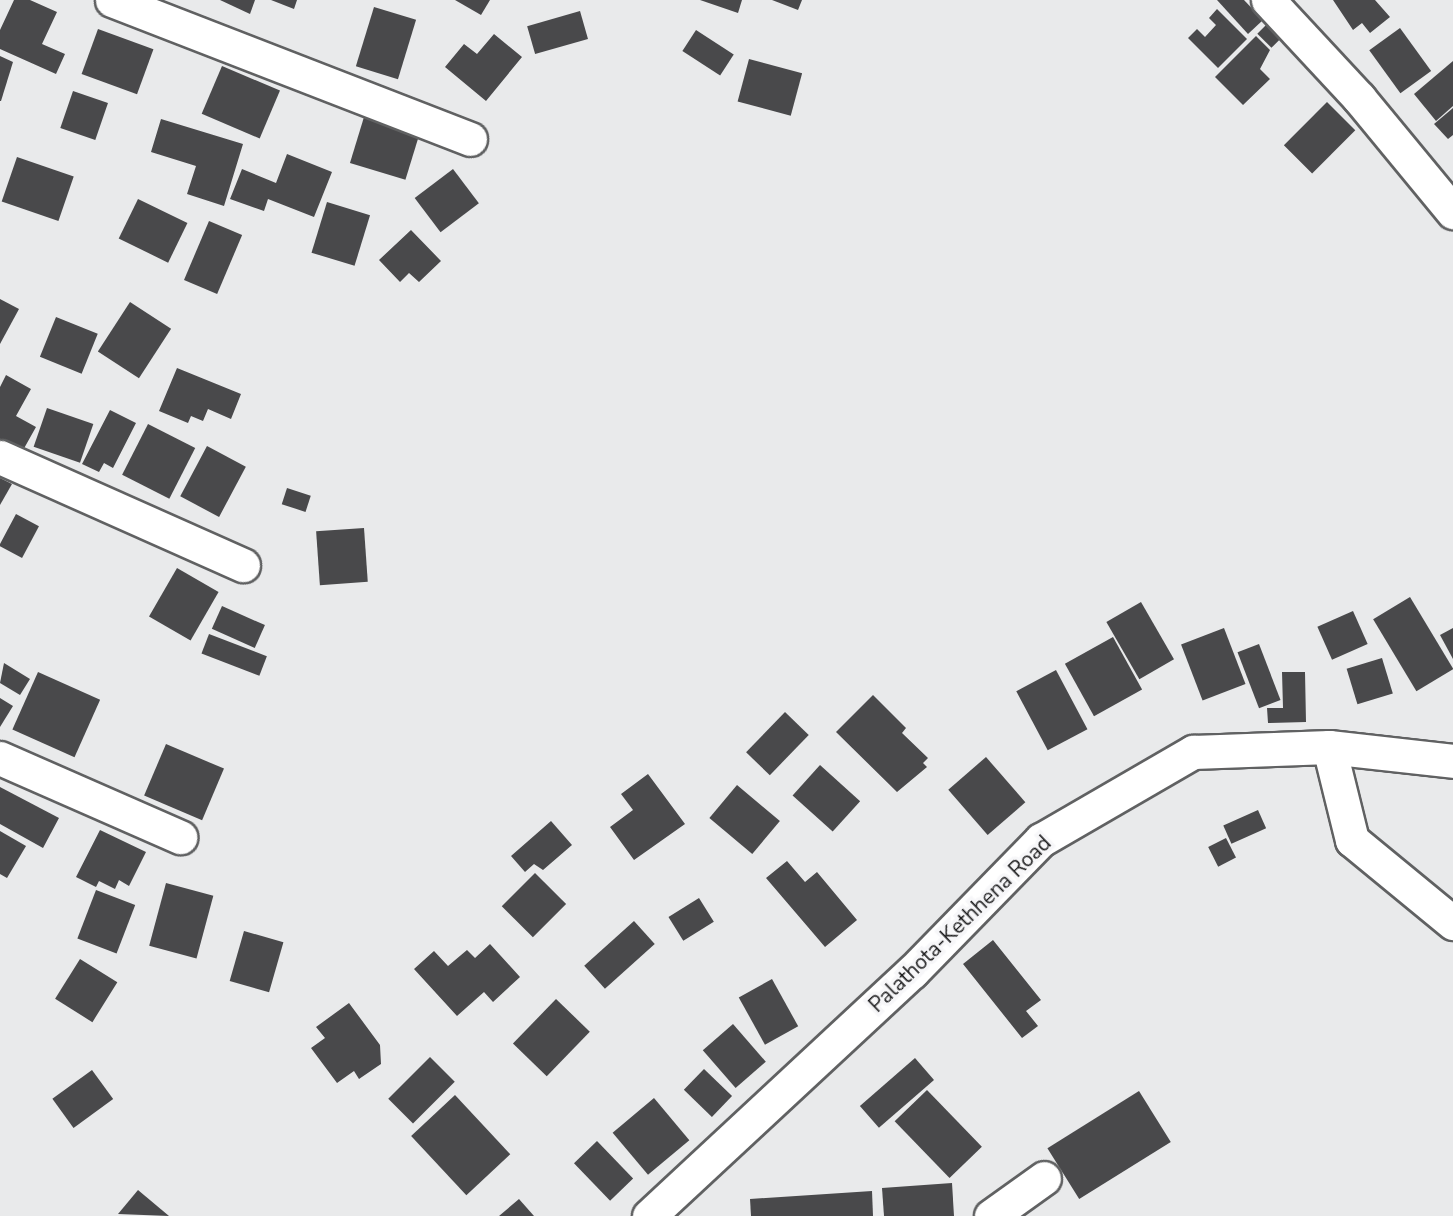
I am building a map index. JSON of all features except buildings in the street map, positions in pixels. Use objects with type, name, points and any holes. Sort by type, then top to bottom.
[{"type":"street","points":[[112,0],[470,139]]},
{"type":"street","points":[[1268,0],[1359,98],[1453,212]]},
{"type":"street","points":[[0,457],[243,565]]},
{"type":"street","points":[[1329,747],[1352,841],[1453,923]]},
{"type":"street","name":"Palathota-Kethhena Road","points":[[649,1216],[902,982],[1041,840],[1193,752],[1329,747],[1453,761]]},
{"type":"street","points":[[0,758],[180,838]]},
{"type":"street","points":[[991,1216],[1044,1178]]}]
